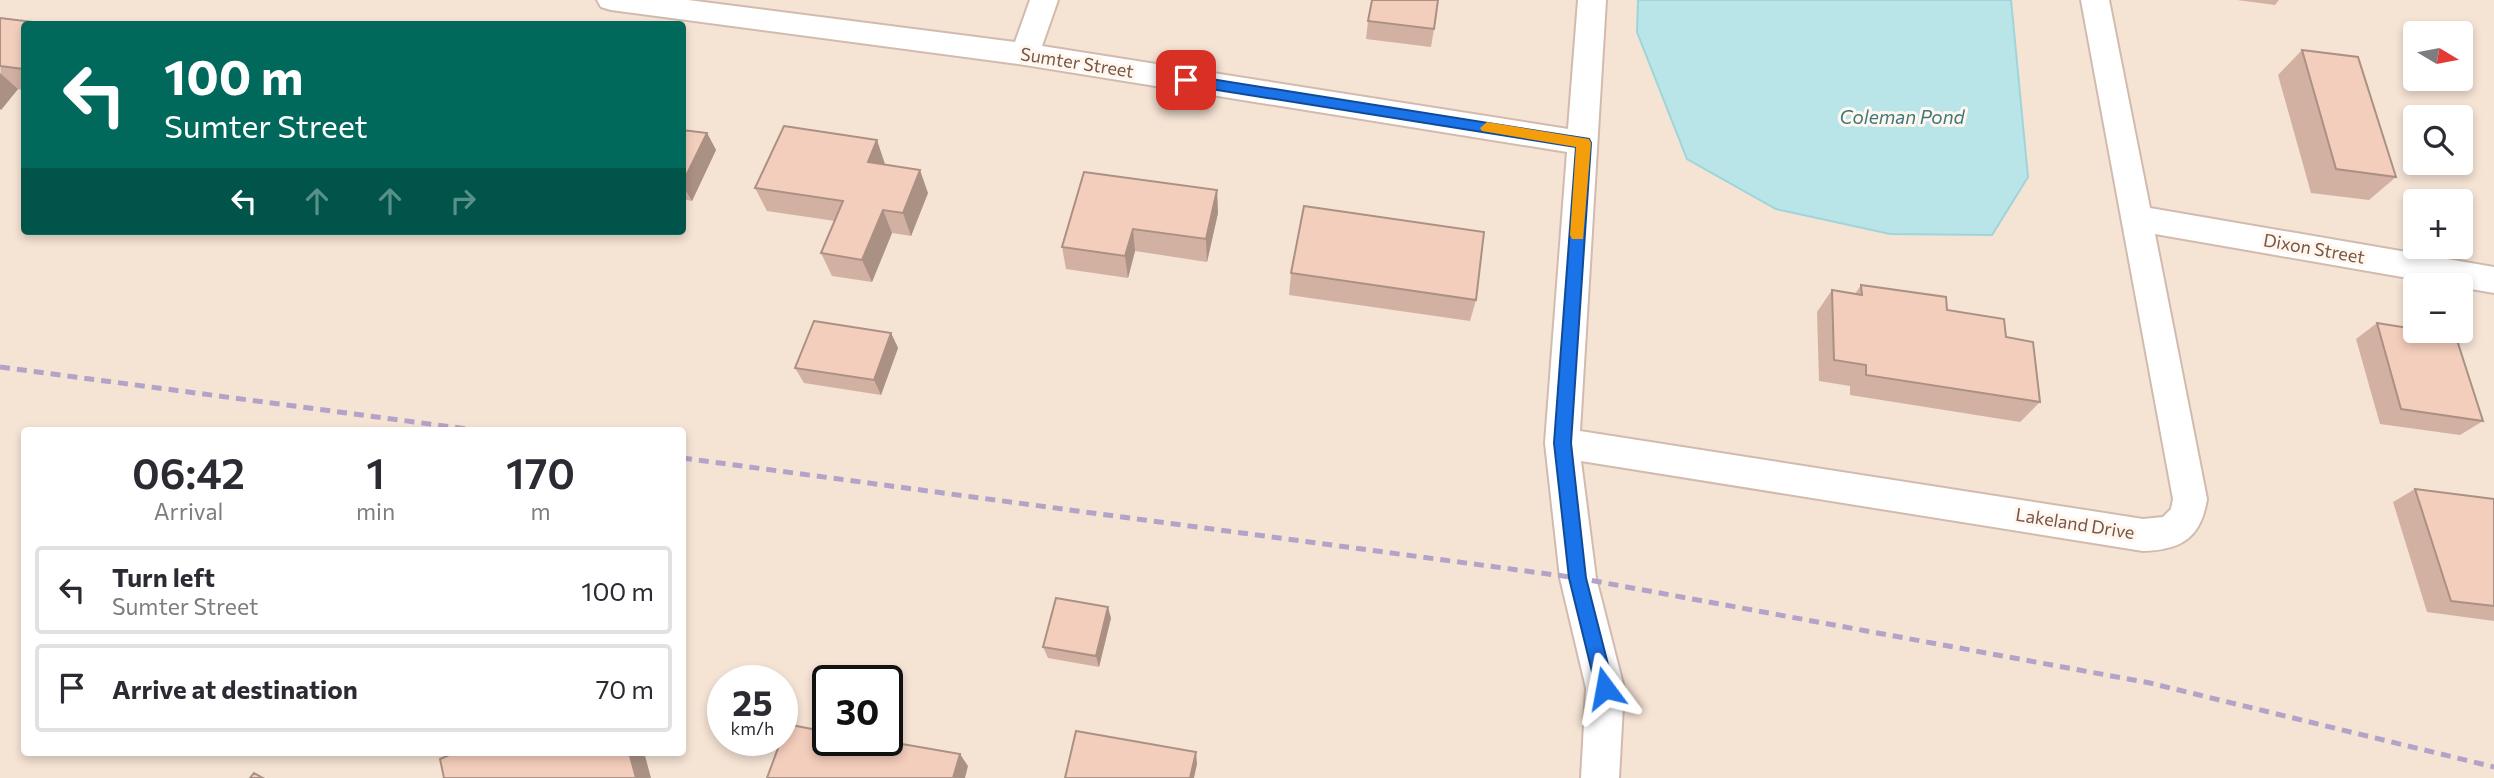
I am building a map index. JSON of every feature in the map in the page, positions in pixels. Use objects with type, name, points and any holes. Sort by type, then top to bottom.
[{"type":"street","name":"Sumter Street","points":[[611,0],[1025,54],[1584,143]]},
{"type":"street","points":[[1025,54],[1044,0]]},
{"type":"street","points":[[1592,0],[1563,443],[1578,578],[1605,688],[1600,778]]},
{"type":"street","name":"Lakeland Drive","points":[[1563,443],[2143,535],[2160,535],[2185,522],[2190,499],[2095,0]]},
{"type":"street","name":"Dixon Street","points":[[2135,218],[2494,280]]},
{"type":"shaded area","points":[[0,0],[2494,0],[2494,778],[0,778]]},
{"type":"water","name":"Coleman Pond","points":[[1638,0],[2011,0],[2028,177],[1992,235],[1890,234],[1776,209],[1687,159],[1637,32]]},
{"type":"building","points":[[1372,0],[1438,0],[1434,29],[1368,21]]},
{"type":"building","points":[[0,18],[24,21],[21,21],[21,69],[0,66]]},
{"type":"building","points":[[2302,50],[2358,57],[2396,177],[2336,169]]},
{"type":"building","points":[[784,126],[877,140],[868,162],[920,170],[903,213],[883,210],[862,260],[821,253],[843,201],[755,188]]},
{"type":"building","points":[[686,130],[707,133],[686,176]]},
{"type":"building","points":[[1084,172],[1217,190],[1206,239],[1133,229],[1125,256],[1062,247]]},
{"type":"building","points":[[1304,206],[1484,232],[1476,300],[1291,273]]},
{"type":"building","points":[[1861,285],[1946,297],[1947,310],[2004,319],[2006,337],[2033,342],[2040,402],[1866,375],[1866,365],[1834,360],[1832,290],[1862,295]]},
{"type":"building","points":[[814,321],[891,333],[874,380],[795,368]]},
{"type":"building","points":[[2377,323],[2403,327],[2403,343],[2458,343],[2483,421],[2401,409]]},
{"type":"building","points":[[2415,489],[2494,499],[2494,606],[2451,601]]},
{"type":"building","points":[[1056,598],[1108,607],[1096,656],[1043,647]]},
{"type":"building","points":[[798,726],[812,729],[812,756],[903,756],[903,744],[960,754],[953,778],[767,778],[775,756],[798,756]]},
{"type":"building","points":[[1076,731],[1196,752],[1190,778],[1065,778]]},
{"type":"building","points":[[447,756],[630,756],[636,778],[444,778],[440,759]]},
{"type":"building","points":[[254,773],[263,778],[250,778]]},
{"type":"railway","points":[[0,367],[452,427]]},
{"type":"railway","points":[[686,459],[1578,578],[2150,683],[2494,767]]},
{"type":"slow traffic","points":[[1487,128],[1584,143],[1577,235]]},
{"type":"route","points":[[1186,80],[1584,143],[1563,443],[1578,578],[1605,688]]}]
